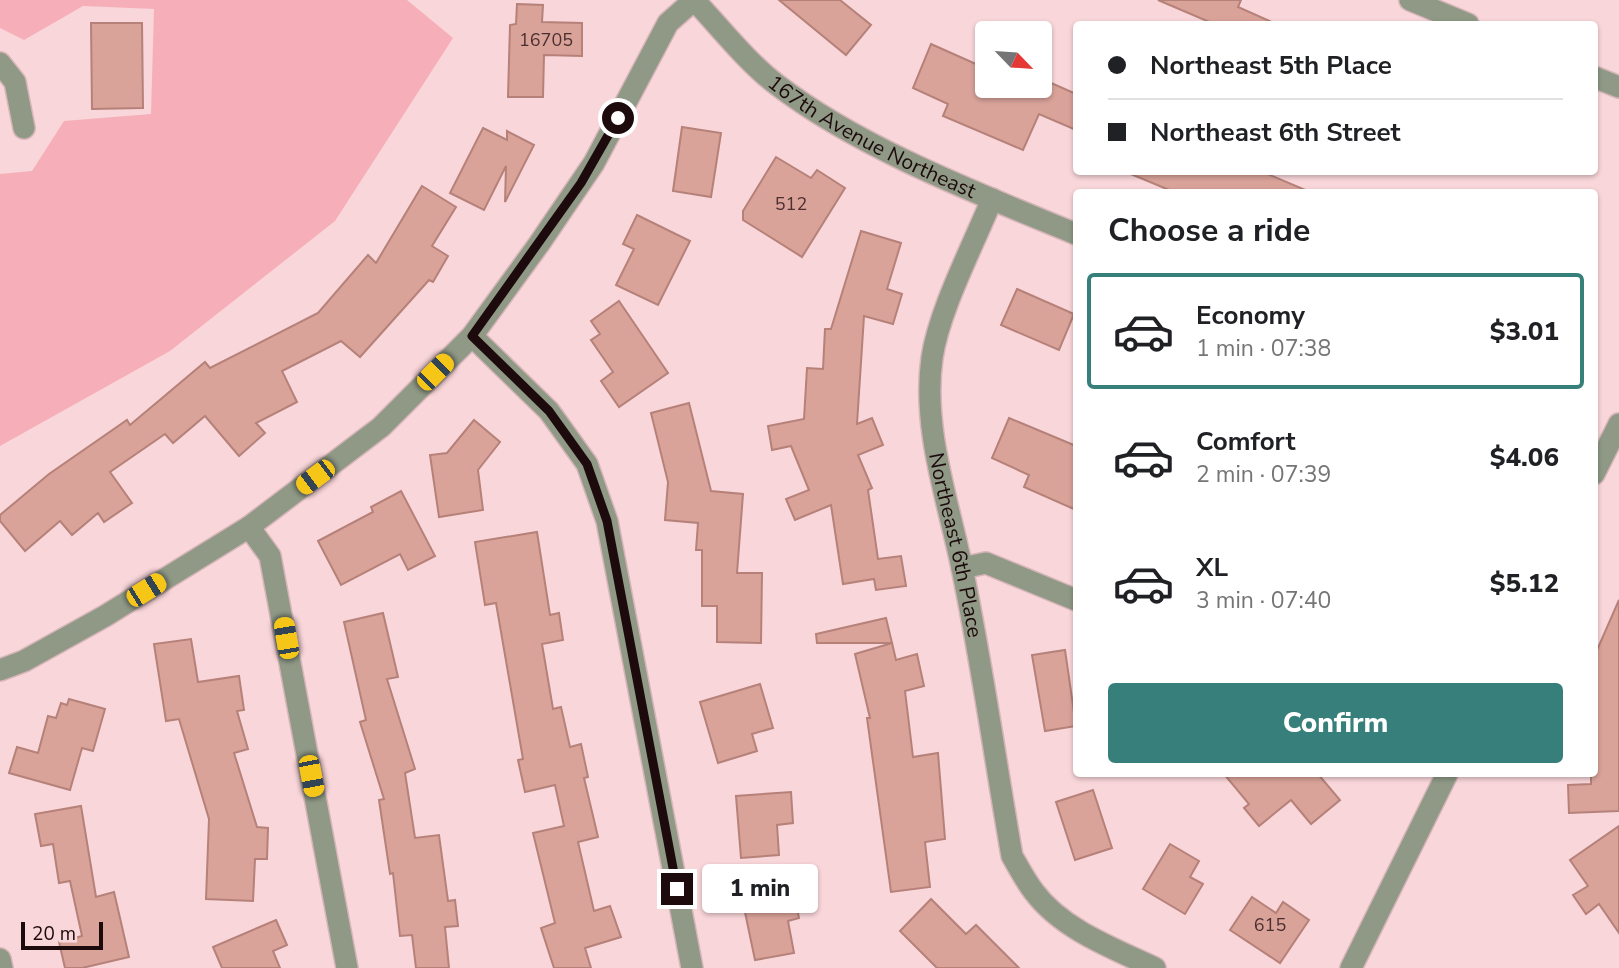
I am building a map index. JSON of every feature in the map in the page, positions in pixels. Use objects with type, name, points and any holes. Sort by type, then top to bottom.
[{"type":"street","name":"167th Avenue Northeast","points":[[694,0],[774,83],[832,123],[992,199],[1073,233]]},
{"type":"street","points":[[0,670],[24,661],[93,622],[249,527],[381,427],[472,336],[594,163],[668,23],[694,0]]},
{"type":"street","points":[[1410,0],[1461,21]]},
{"type":"street","points":[[0,62],[15,82],[24,128]]},
{"type":"street","points":[[1598,79],[1619,87]]},
{"type":"street","name":"Northeast 6th Place","points":[[992,199],[942,321],[932,358],[930,403],[938,466],[962,568],[1012,856],[1036,894],[1060,917],[1100,942],[1155,968]]},
{"type":"street","points":[[472,336],[549,411],[587,464],[607,521],[692,968]]},
{"type":"street","points":[[1599,452],[1619,424]]},
{"type":"street","points":[[249,527],[270,556],[347,968]]},
{"type":"street","points":[[962,568],[986,563],[1073,599]]},
{"type":"street","points":[[1350,968],[1446,777]]},
{"type":"street","points":[[0,959],[2,968]]},
{"type":"shaded area","points":[[0,0],[407,0],[453,38],[335,221],[170,351],[0,446],[0,174],[32,171],[64,121],[151,114],[154,9],[83,6],[24,40],[0,28]]},
{"type":"building","points":[[779,0],[840,0],[871,25],[846,55]]},
{"type":"building","points":[[1158,0],[1241,0],[1238,7],[1269,21],[1207,21]]},
{"type":"building","points":[[517,4],[543,5],[542,22],[582,23],[582,56],[544,55],[543,97],[508,97],[510,25],[516,24]]},
{"type":"building","points":[[91,23],[142,23],[143,108],[92,109]]},
{"type":"building","points":[[931,44],[975,64],[975,98],[1052,98],[1052,83],[1073,93],[1073,129],[1039,114],[1023,150],[943,116],[948,104],[913,88]]},
{"type":"building","points":[[682,127],[721,133],[711,197],[673,191]]},
{"type":"building","points":[[483,128],[507,140],[507,131],[534,145],[505,202],[506,166],[484,210],[450,193]]},
{"type":"building","points":[[776,157],[811,178],[817,170],[845,188],[802,257],[743,220],[743,211]]},
{"type":"building","points":[[1133,175],[1270,175],[1303,189],[1167,189]]},
{"type":"building","points":[[422,186],[456,207],[432,246],[448,256],[433,282],[429,280],[360,357],[341,341],[282,371],[297,402],[256,423],[265,433],[239,456],[205,416],[173,443],[165,434],[110,472],[132,503],[104,522],[98,513],[72,535],[60,521],[25,551],[0,521],[0,515],[49,474],[127,420],[130,425],[205,362],[210,368],[318,313],[368,255],[376,263]]},
{"type":"building","points":[[637,215],[690,241],[658,305],[616,285],[634,249],[623,244]]},
{"type":"building","points":[[861,231],[901,243],[887,289],[902,294],[893,324],[864,316],[857,424],[872,418],[883,445],[858,455],[872,488],[868,490],[878,559],[901,556],[906,586],[876,590],[874,579],[843,584],[831,505],[795,520],[786,499],[809,490],[791,446],[772,450],[768,426],[804,419],[807,368],[823,369],[825,329],[831,329]]},
{"type":"building","points":[[1017,289],[1073,314],[1059,350],[1001,325]]},
{"type":"building","points":[[619,301],[668,373],[619,407],[601,381],[613,372],[591,340],[600,334],[591,321]]},
{"type":"building","points":[[689,403],[711,491],[743,494],[737,573],[762,573],[761,643],[717,642],[717,606],[702,606],[702,550],[696,550],[698,523],[665,520],[668,482],[651,413]]},
{"type":"building","points":[[1009,418],[1073,445],[1073,509],[1024,487],[1029,475],[992,458]]},
{"type":"building","points":[[474,420],[500,442],[478,470],[483,510],[439,517],[430,455],[447,453]]},
{"type":"building","points":[[401,491],[435,556],[408,570],[400,554],[341,585],[318,541],[373,512],[371,507]]},
{"type":"building","points":[[537,532],[550,615],[559,613],[563,640],[542,644],[553,709],[561,707],[570,747],[581,744],[588,777],[584,778],[598,837],[578,842],[594,911],[610,906],[621,937],[585,948],[591,968],[554,968],[541,928],[555,923],[533,833],[564,826],[555,785],[525,792],[518,760],[523,759],[496,603],[485,605],[475,542]]},
{"type":"building","points":[[1619,600],[1619,811],[1569,813],[1568,785],[1591,784],[1591,777],[1598,777],[1598,648]]},
{"type":"building","points":[[383,613],[398,677],[387,679],[415,769],[405,773],[415,838],[439,835],[448,901],[455,900],[458,926],[445,927],[449,968],[416,968],[412,935],[400,936],[393,873],[390,874],[379,800],[384,799],[360,722],[366,720],[344,622]]},
{"type":"building","points":[[886,618],[892,643],[817,643],[816,634]]},
{"type":"building","points":[[191,639],[198,682],[239,676],[244,710],[237,711],[248,749],[234,753],[257,827],[268,828],[267,859],[255,859],[253,901],[206,899],[209,819],[179,719],[166,721],[154,644]]},
{"type":"building","points":[[892,643],[896,660],[917,654],[924,686],[905,691],[913,757],[938,753],[945,839],[925,842],[930,887],[891,892],[867,718],[870,718],[855,654]]},
{"type":"building","points":[[1065,650],[1073,705],[1073,726],[1045,731],[1032,655]]},
{"type":"building","points":[[760,684],[773,728],[752,734],[757,751],[718,763],[700,702]]},
{"type":"building","points":[[69,699],[105,709],[93,751],[82,748],[70,790],[9,773],[17,747],[38,753],[48,716],[56,718],[61,703],[67,705]]},
{"type":"building","points":[[1226,777],[1321,777],[1340,800],[1311,824],[1291,800],[1259,826],[1244,808],[1249,804]]},
{"type":"building","points":[[1093,790],[1112,848],[1075,860],[1056,802]]},
{"type":"building","points":[[791,792],[793,823],[777,825],[779,855],[741,858],[736,796]]},
{"type":"building","points":[[81,806],[96,897],[114,892],[129,957],[82,968],[65,968],[59,942],[82,936],[70,881],[59,883],[53,844],[41,846],[35,814]]},
{"type":"building","points":[[1619,826],[1619,933],[1599,904],[1586,914],[1573,895],[1588,886],[1570,860]]},
{"type":"building","points":[[1170,844],[1199,861],[1190,877],[1203,884],[1185,914],[1143,889]]},
{"type":"building","points":[[793,888],[799,918],[788,921],[794,953],[755,960],[742,898]]},
{"type":"building","points":[[1252,897],[1276,913],[1283,902],[1309,920],[1280,963],[1230,930]]},
{"type":"building","points":[[931,899],[966,934],[976,925],[1019,968],[937,968],[900,931]]},
{"type":"building","points":[[276,920],[287,945],[273,951],[280,968],[222,968],[213,947]]},
{"type":"route","points":[[618,118],[581,183],[472,336],[549,411],[587,464],[607,521],[677,889]]}]
